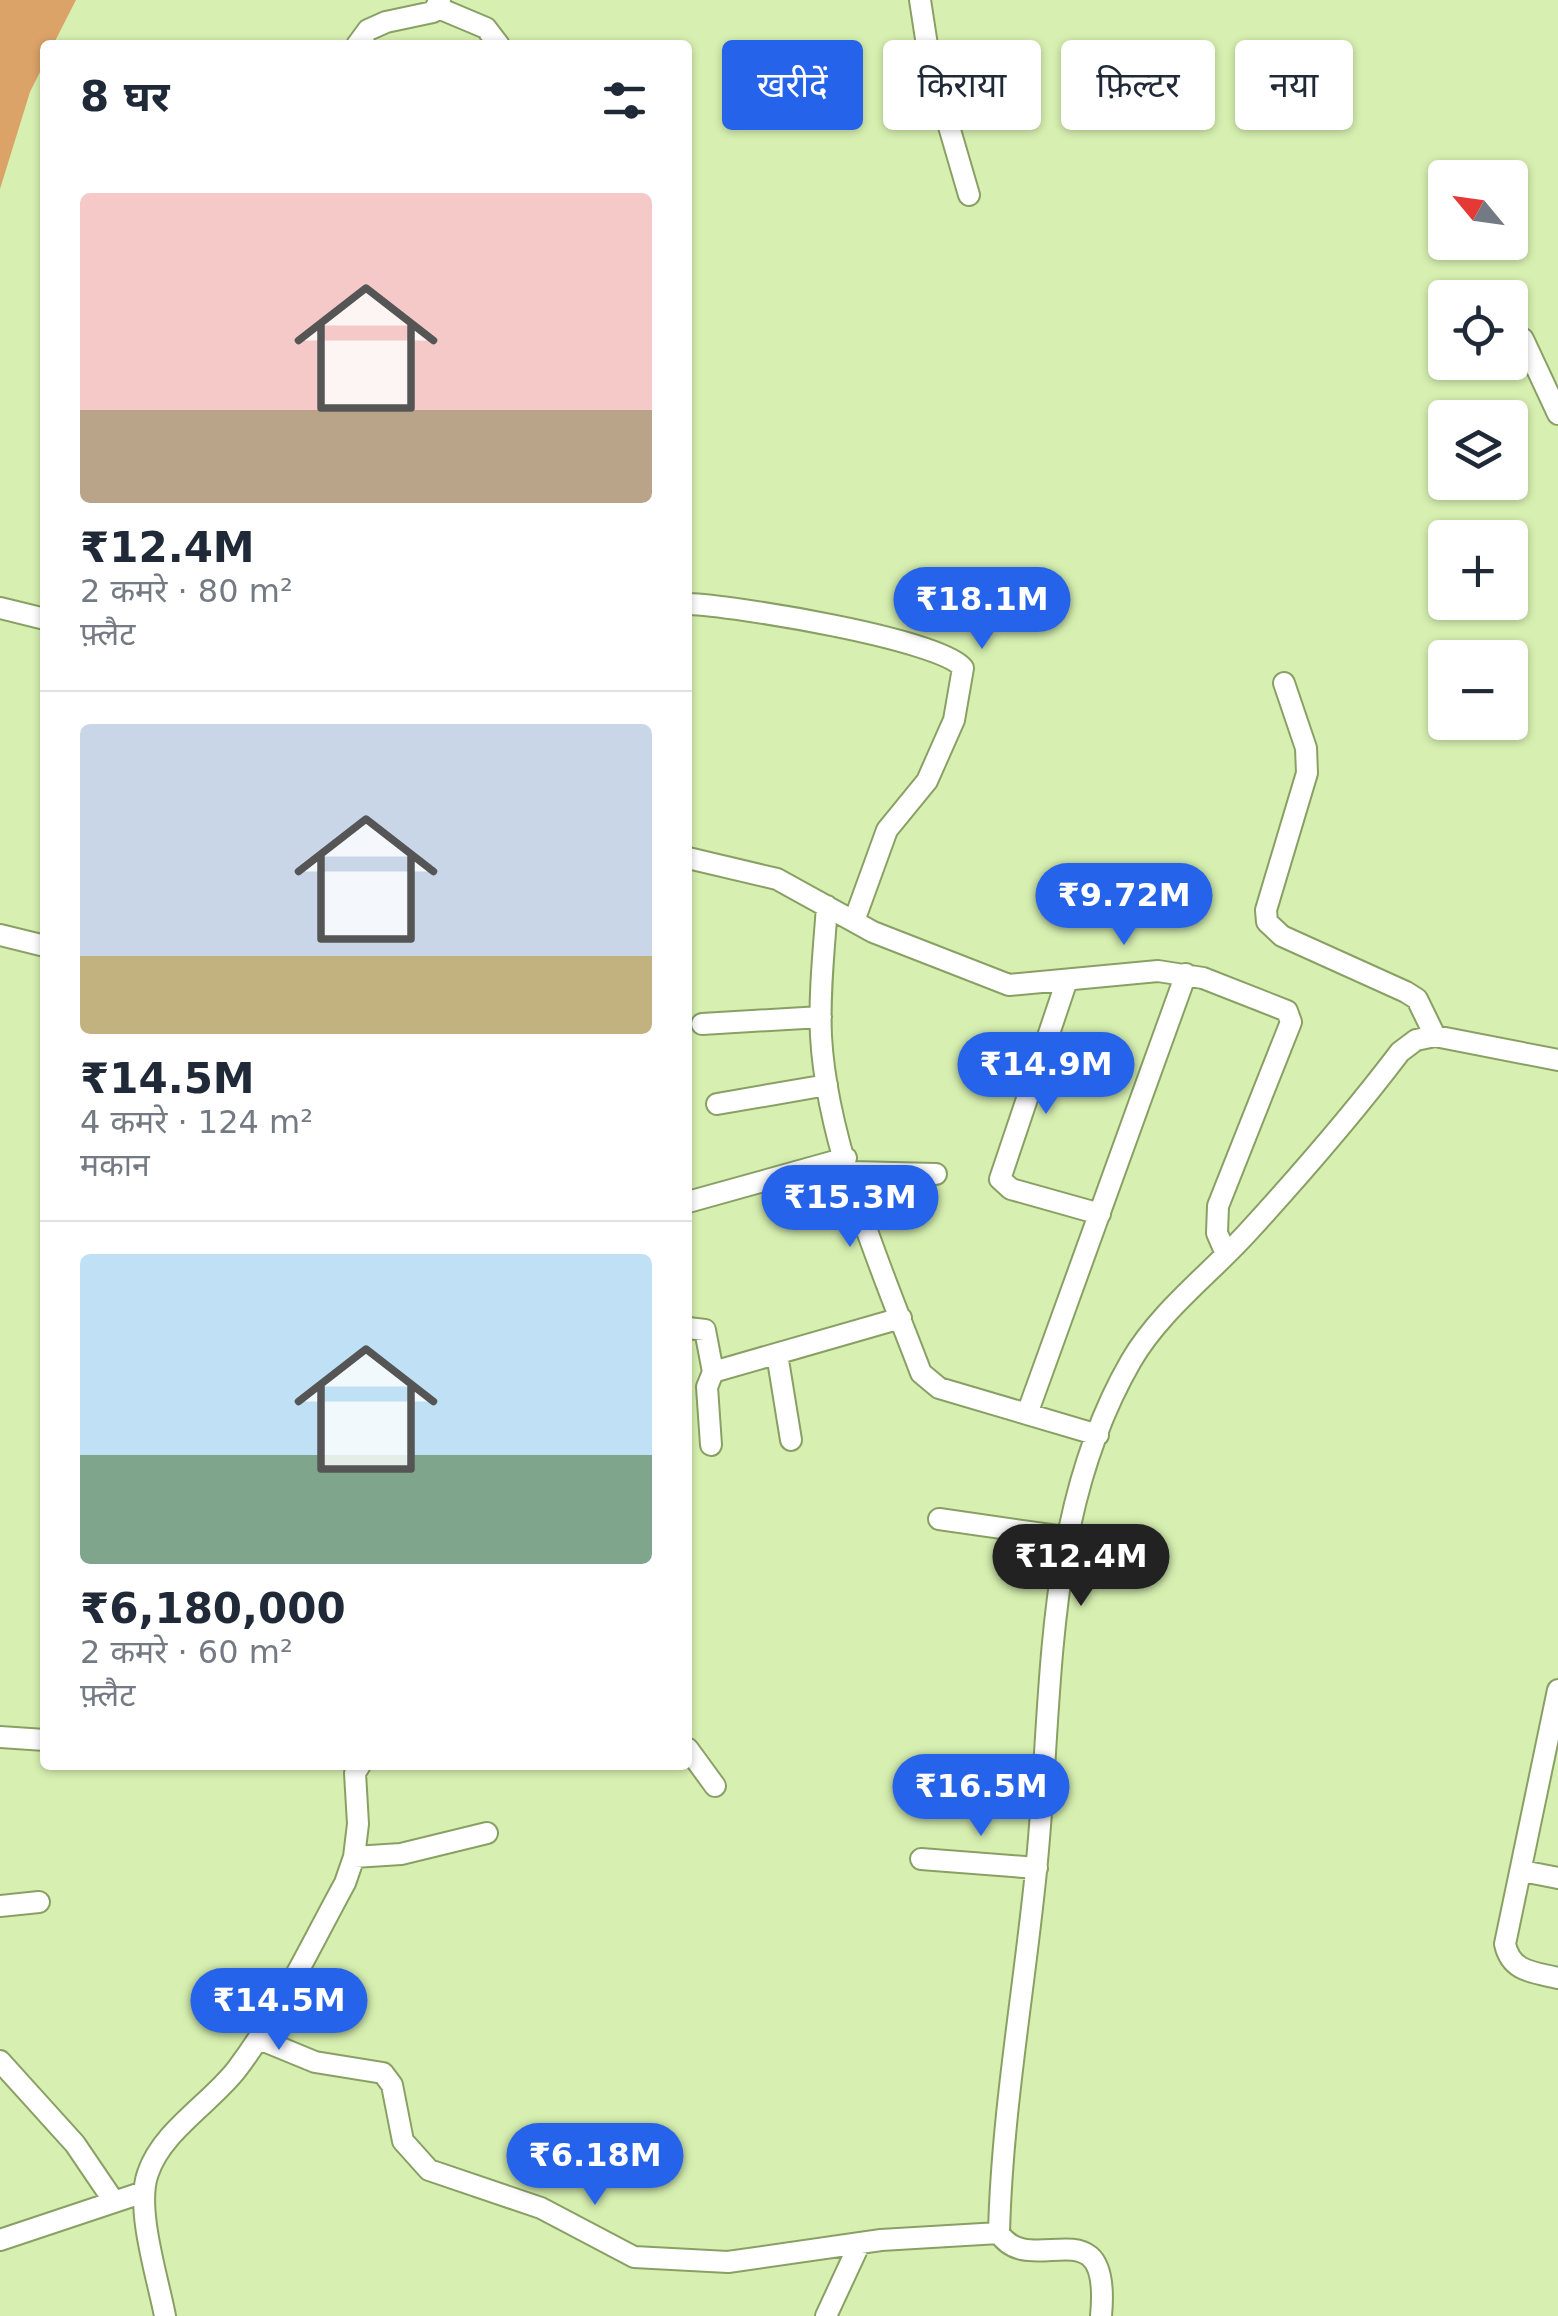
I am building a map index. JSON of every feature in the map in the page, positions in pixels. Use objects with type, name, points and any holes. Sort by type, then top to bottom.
[{"type":"street","points":[[920,0],[928,58],[969,195]]},
{"type":"street","points":[[361,40],[368,30],[432,12],[438,3],[486,28],[494,40]]},
{"type":"street","points":[[1528,348],[1558,414]]},
{"type":"street","points":[[692,604],[737,608],[820,624],[941,654],[963,668],[960,701],[927,781],[887,830],[854,921]]},
{"type":"street","points":[[0,608],[40,618]]},
{"type":"street","points":[[1284,683],[1306,748],[1307,773],[1266,910],[1267,922],[1282,936],[1406,992],[1416,999],[1436,1036]]},
{"type":"street","points":[[692,859],[756,871],[854,921],[1009,985],[1158,971],[1186,974],[1280,1008],[1291,1016],[1218,1206],[1217,1233],[1226,1254]]},
{"type":"street","points":[[827,906],[821,1016],[827,1085],[849,1165],[921,1373],[930,1383],[1098,1435]]},
{"type":"street","points":[[0,935],[40,945]]},
{"type":"street","points":[[1027,1414],[1186,974]]},
{"type":"street","points":[[1067,980],[1000,1178],[1012,1189],[1100,1214]]},
{"type":"street","points":[[702,1024],[821,1016]]},
{"type":"street","points":[[1101,2316],[1104,2290],[1099,2268],[1090,2256],[1059,2246],[1022,2251],[1006,2245],[999,2233],[1037,1868],[1056,1593],[1065,1538],[1098,1435],[1131,1361],[1400,1052],[1416,1040],[1436,1036],[1558,1060]]},
{"type":"street","points":[[717,1104],[827,1085]]},
{"type":"street","points":[[692,1201],[849,1165],[936,1174]]},
{"type":"street","points":[[713,1372],[901,1318]]},
{"type":"street","points":[[692,1328],[704,1330],[713,1372],[707,1387],[711,1445]]},
{"type":"street","points":[[777,1354],[791,1440]]},
{"type":"street","points":[[939,1519],[1065,1538]]},
{"type":"street","points":[[1558,1690],[1505,1944],[1508,1959],[1518,1968],[1558,1978]]},
{"type":"street","points":[[0,1736],[40,1740]]},
{"type":"street","points":[[692,1754],[715,1786]]},
{"type":"street","points":[[166,2316],[144,2192],[148,2171],[164,2147],[234,2072],[259,2039],[354,1857],[355,1770]]},
{"type":"street","points":[[354,1857],[400,1854],[488,1834]]},
{"type":"street","points":[[921,1860],[1037,1868]]},
{"type":"street","points":[[1522,1872],[1558,1878]]},
{"type":"street","points":[[0,1906],[39,1902]]},
{"type":"street","points":[[259,2039],[315,2062],[383,2074],[392,2084],[403,2142],[429,2170],[541,2208],[634,2257],[728,2262],[860,2244],[999,2233]]},
{"type":"street","points":[[0,2062],[75,2144],[113,2200]]},
{"type":"street","points":[[0,2240],[144,2192]]},
{"type":"street","points":[[826,2316],[860,2244]]},
{"type":"shaded area","points":[[0,0],[76,0],[56,40],[40,40],[40,72],[0,189]]}]
